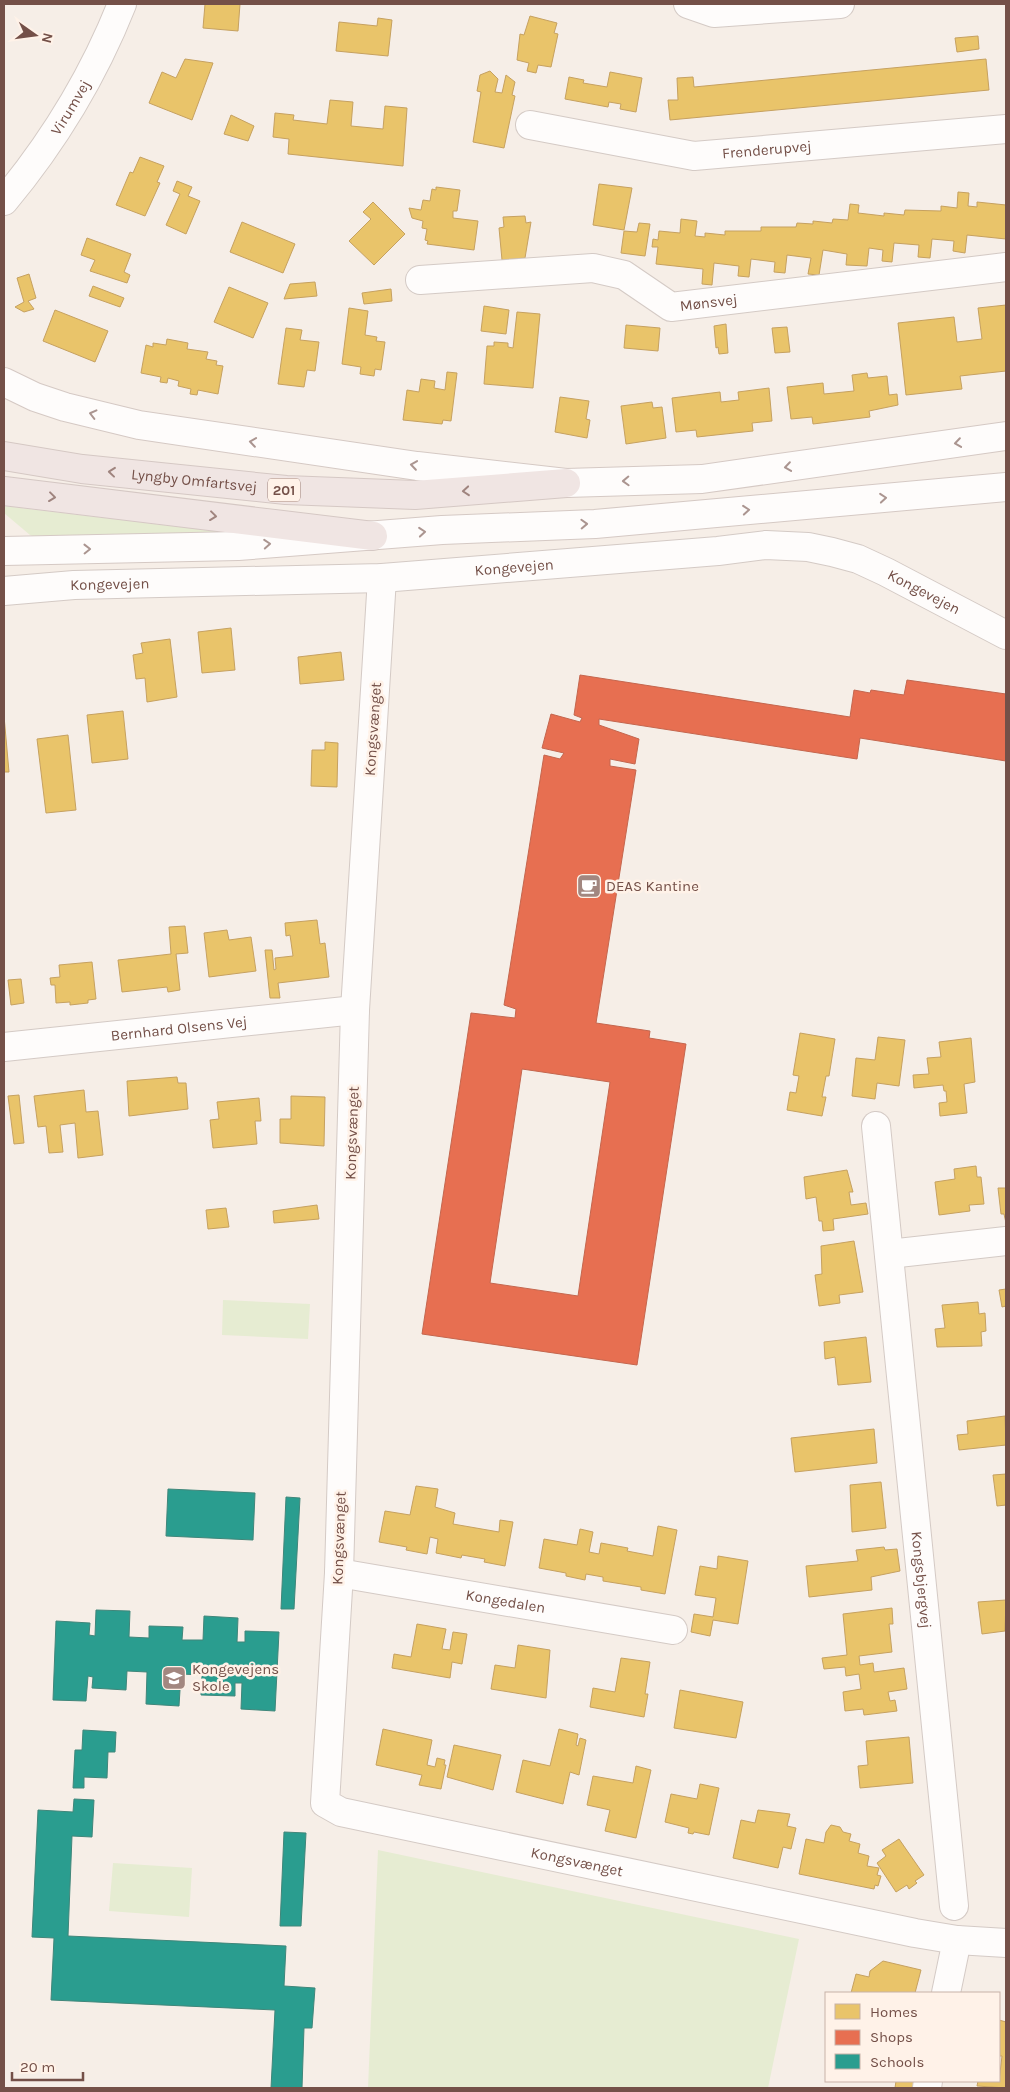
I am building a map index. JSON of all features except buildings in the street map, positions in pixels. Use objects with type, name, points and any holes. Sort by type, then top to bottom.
[{"type":"highway","name":"Lyngby Omfartsvej","points":[[4,456],[82,470],[286,490],[415,496],[566,483]]},
{"type":"highway","name":"201","points":[[4,491],[373,536]]},
{"type":"street","name":"Virumvej","points":[[4,201],[34,164],[73,107],[105,46],[122,4]]},
{"type":"street","points":[[688,4],[714,13],[840,4]]},
{"type":"street","name":"Frenderupvej","points":[[530,125],[694,156],[1006,129]]},
{"type":"street","name":"Mønsvej","points":[[420,280],[593,268],[624,275],[672,307],[1006,267]]},
{"type":"street","name":"201","points":[[4,382],[35,397],[65,407],[139,425],[417,466],[566,483],[702,479],[1006,436]]},
{"type":"street","name":"201","points":[[4,551],[238,546],[442,530],[595,524],[1006,487]]},
{"type":"street","name":"Kongevejen","points":[[4,591],[84,585],[382,578],[718,551],[766,545],[808,546],[858,560],[886,572],[1006,635]]},
{"type":"street","name":"Kongsvænget","points":[[382,578],[355,1010],[339,1573],[325,1803],[341,1812],[905,1931],[957,1940],[1006,1943]]},
{"type":"street","name":"Bernhard Olsens Vej","points":[[4,1048],[355,1010]]},
{"type":"street","name":"Kongsbjergvej","points":[[876,1126],[954,1906]]},
{"type":"street","points":[[889,1254],[1006,1241]]},
{"type":"street","name":"Kongedalen","points":[[339,1573],[673,1630]]},
{"type":"street","points":[[946,1992],[957,1940]]},
{"type":"green space","points":[[4,506],[265,537],[40,539],[30,535],[4,513]]},
{"type":"green space","points":[[223,1300],[310,1304],[308,1339],[222,1335]]},
{"type":"green space","points":[[378,1850],[799,1939],[768,2088],[368,2088]]},
{"type":"green space","points":[[113,1863],[192,1868],[189,1917],[109,1911]]},
{"type":"place","name":"DEAS Kantine","points":[[589,886]]},
{"type":"place","name":"Kongevejens Skole","points":[[174,1678]]}]
